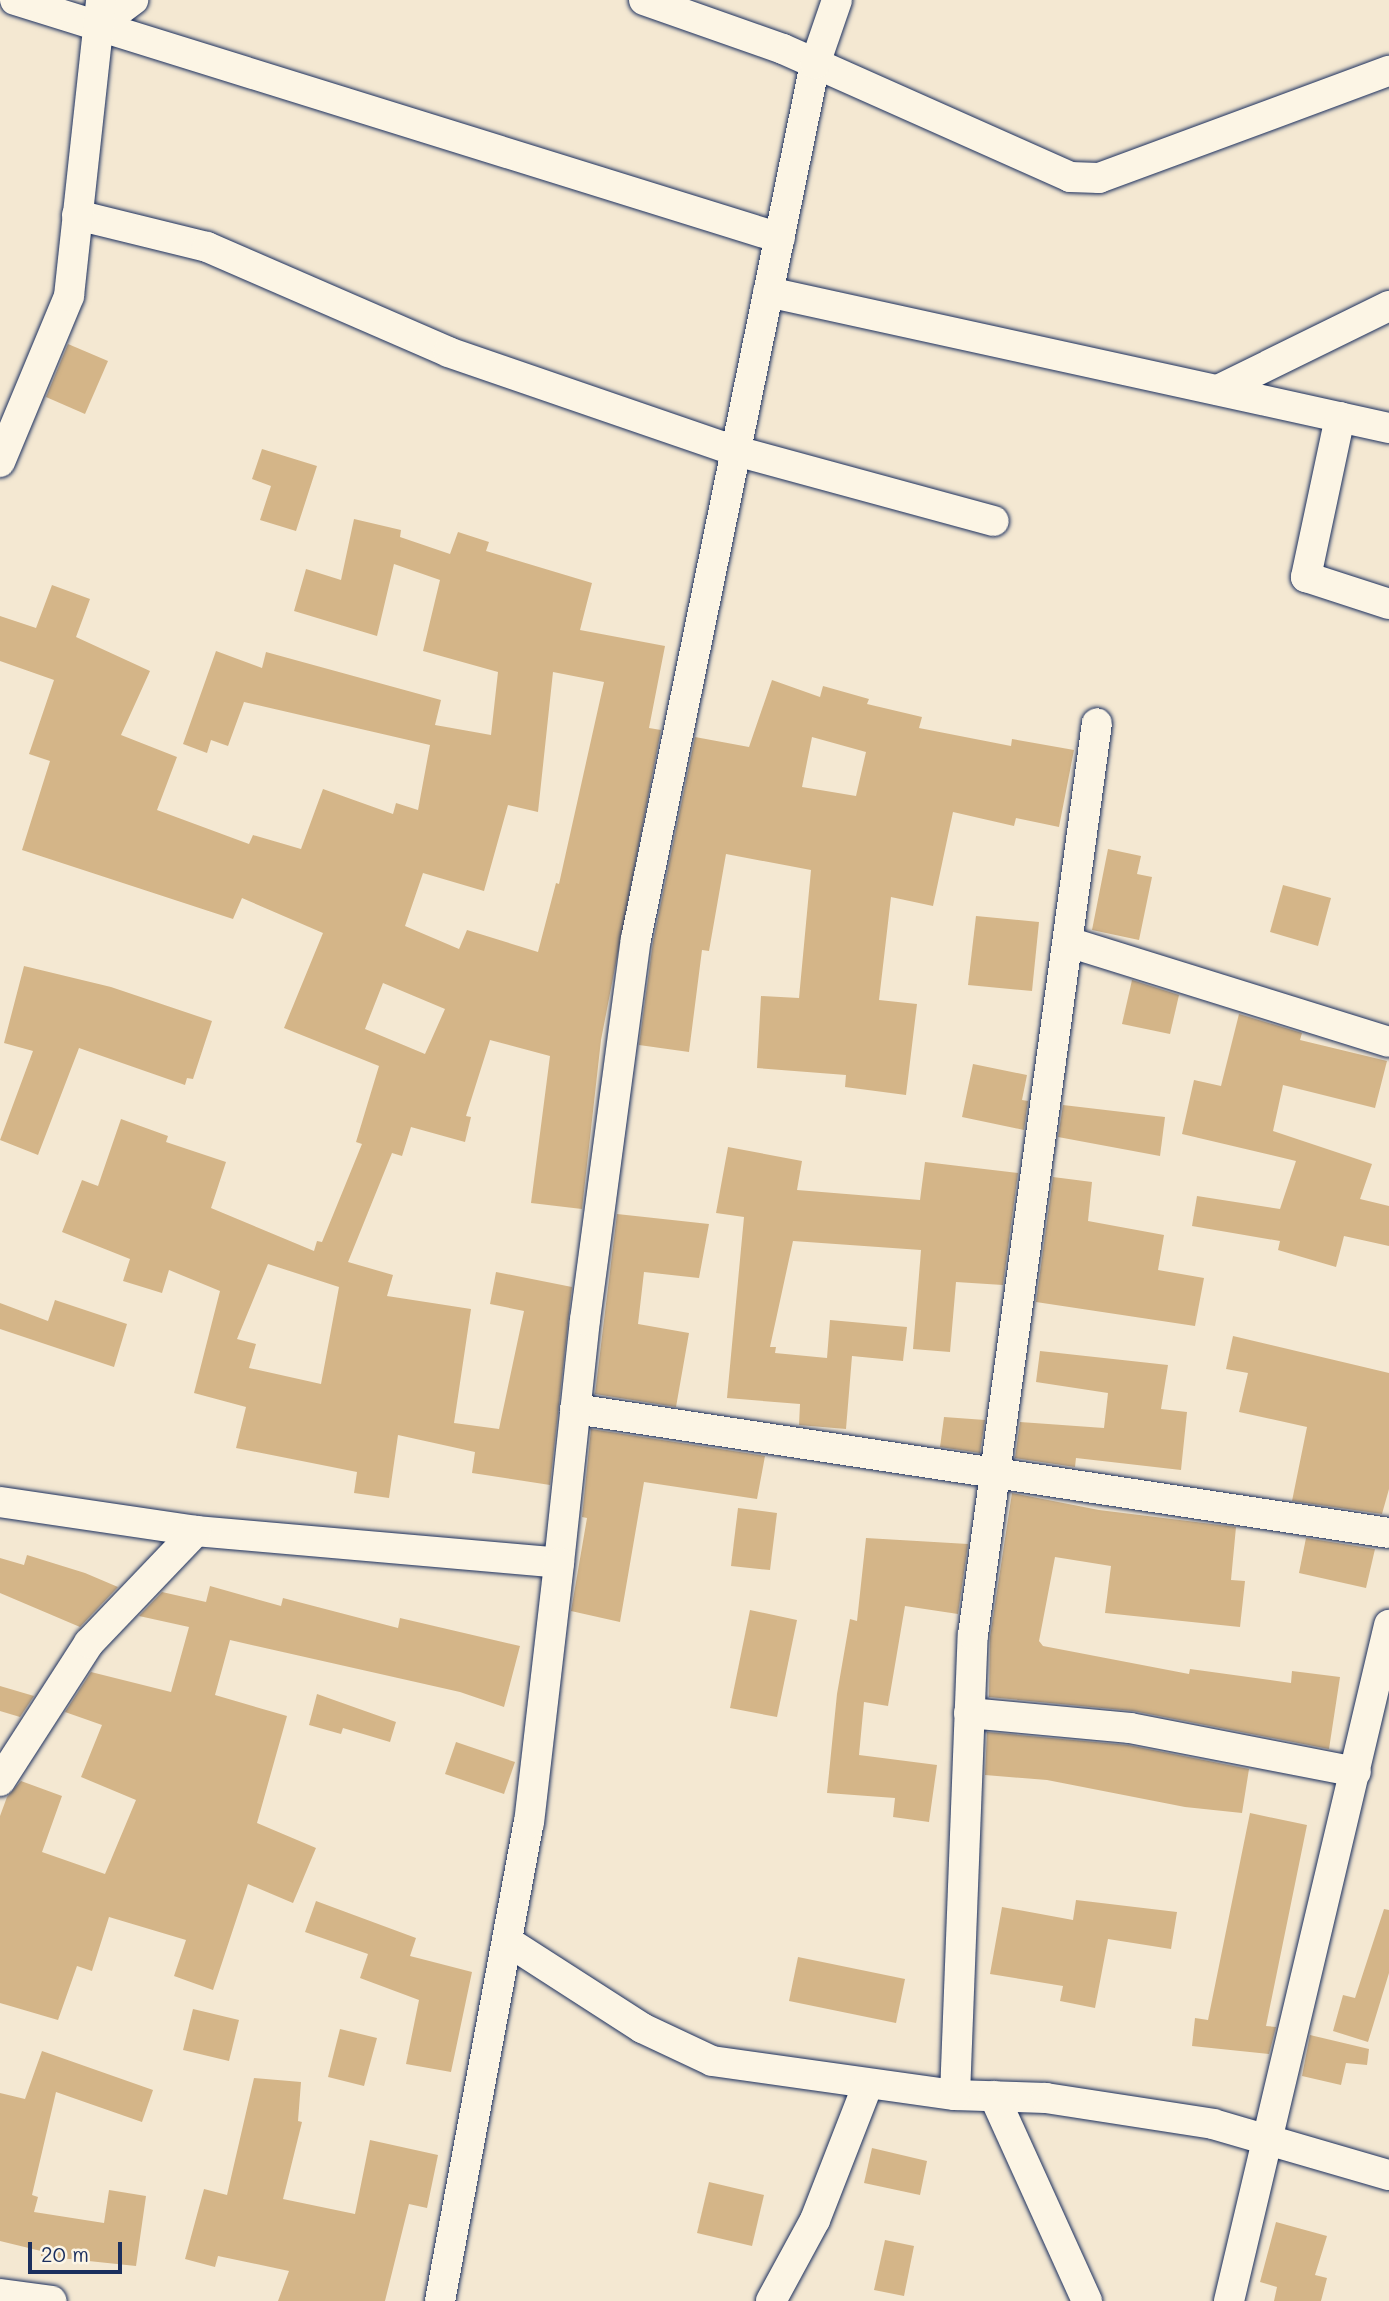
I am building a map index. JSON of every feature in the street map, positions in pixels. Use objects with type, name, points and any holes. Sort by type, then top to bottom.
[{"type":"street","points":[[15,0],[99,13],[780,238]]},
{"type":"street","points":[[99,13],[133,0]]},
{"type":"street","points":[[644,0],[815,64],[1070,177],[1099,178],[1389,71]]},
{"type":"street","points":[[440,2301],[529,1823],[575,1409],[636,939],[815,64],[837,0]]},
{"type":"street","points":[[0,462],[7,425],[69,296],[99,13]]},
{"type":"street","points":[[77,215],[207,247],[448,352],[736,451],[994,521]]},
{"type":"street","points":[[768,292],[1389,428]]},
{"type":"street","points":[[1218,390],[1389,306]]},
{"type":"street","points":[[1340,417],[1306,577],[1389,604]]},
{"type":"street","points":[[955,2095],[973,1635],[1097,723]]},
{"type":"street","points":[[1068,942],[1389,1042]]},
{"type":"street","points":[[575,1409],[1389,1533]]},
{"type":"street","points":[[0,1502],[195,1531],[559,1563]]},
{"type":"street","points":[[0,1781],[89,1643],[195,1531]]},
{"type":"street","points":[[1229,2301],[1389,1625]]},
{"type":"street","points":[[969,1713],[1130,1728],[1356,1772]]},
{"type":"street","points":[[507,1941],[642,2028],[712,2061],[955,2095],[1046,2098],[1267,2136],[1389,2175]]},
{"type":"street","points":[[771,2301],[815,2220],[868,2084]]},
{"type":"street","points":[[993,2096],[1087,2301]]},
{"type":"street","points":[[0,2294],[52,2301]]},
{"type":"building","points":[[68,344],[108,361],[85,414],[46,397]]},
{"type":"building","points":[[262,449],[317,466],[296,531],[260,520],[271,486],[252,479]]},
{"type":"building","points":[[354,519],[401,530],[400,537],[450,554],[458,532],[489,542],[486,551],[592,583],[580,630],[665,646],[649,728],[661,730],[601,1040],[582,1209],[531,1203],[550,1056],[490,1040],[466,1116],[471,1117],[465,1142],[411,1127],[402,1156],[392,1153],[348,1262],[393,1275],[387,1296],[471,1309],[454,1423],[499,1429],[524,1311],[490,1304],[496,1272],[572,1287],[550,1485],[472,1473],[475,1452],[398,1435],[389,1498],[354,1493],[357,1472],[236,1448],[246,1407],[194,1393],[220,1291],[169,1270],[162,1293],[123,1281],[130,1259],[62,1232],[82,1180],[98,1186],[121,1119],[168,1136],[166,1142],[226,1162],[211,1208],[314,1251],[317,1241],[322,1242],[362,1144],[356,1142],[379,1066],[284,1028],[323,933],[242,898],[233,919],[22,850],[50,761],[29,754],[54,680],[0,661],[0,616],[36,628],[52,585],[90,599],[76,637],[150,671],[121,735],[177,757],[157,810],[249,844],[253,835],[301,849],[323,789],[393,814],[396,803],[418,810],[430,745],[244,702],[228,746],[211,740],[207,753],[183,744],[216,651],[262,668],[266,652],[441,700],[435,725],[491,735],[498,672],[423,651],[440,580],[394,564],[377,636],[294,611],[306,569],[341,580]],"holes":[[[553,672],[604,682],[559,884],[556,883],[538,952],[467,930],[459,949],[405,926],[423,873],[484,891],[508,805],[538,812]],[[383,983],[445,1009],[425,1054],[365,1029]],[[268,1264],[339,1287],[321,1384],[249,1368],[256,1344],[237,1339]]]},
{"type":"building","points":[[772,680],[820,697],[823,686],[869,699],[867,704],[922,717],[919,728],[1011,746],[1012,739],[1074,750],[1059,827],[1016,818],[1014,826],[953,812],[933,906],[891,897],[879,1000],[917,1004],[906,1095],[845,1087],[846,1075],[757,1068],[761,996],[799,998],[811,870],[726,854],[709,951],[702,950],[689,1052],[639,1045],[653,942],[695,737],[749,747]],"holes":[[[812,737],[866,752],[856,796],[802,787]]]},
{"type":"building","points":[[1108,849],[1141,856],[1137,874],[1152,877],[1139,940],[1092,930]]},
{"type":"building","points":[[1283,885],[1331,898],[1318,946],[1270,932]]},
{"type":"building","points":[[976,916],[1039,922],[1032,991],[968,985]]},
{"type":"building","points":[[24,966],[111,987],[212,1021],[193,1079],[187,1078],[185,1085],[79,1048],[38,1155],[0,1140],[33,1051],[4,1043]]},
{"type":"building","points":[[1132,980],[1179,995],[1170,1034],[1122,1024]]},
{"type":"building","points":[[1239,1014],[1302,1033],[1300,1040],[1387,1061],[1375,1108],[1283,1085],[1273,1131],[1372,1164],[1360,1199],[1389,1206],[1389,1246],[1344,1236],[1336,1267],[1278,1250],[1280,1241],[1192,1226],[1197,1196],[1280,1209],[1296,1161],[1182,1134],[1194,1080],[1221,1086]]},
{"type":"building","points":[[973,1064],[1027,1075],[1022,1100],[1028,1101],[1024,1130],[962,1117]]},
{"type":"building","points":[[1063,1105],[1165,1117],[1160,1156],[1058,1137]]},
{"type":"building","points":[[728,1147],[802,1161],[797,1190],[920,1200],[925,1162],[1018,1173],[1003,1285],[956,1282],[950,1352],[913,1349],[921,1250],[793,1241],[770,1347],[776,1347],[775,1353],[827,1358],[830,1320],[907,1327],[903,1361],[852,1356],[846,1429],[799,1425],[800,1404],[727,1398],[744,1217],[716,1213]]},
{"type":"building","points":[[1053,1177],[1092,1182],[1088,1221],[1164,1235],[1158,1270],[1204,1278],[1195,1326],[1036,1302]]},
{"type":"building","points":[[617,1214],[709,1224],[699,1278],[644,1272],[638,1324],[689,1333],[676,1407],[595,1394]]},
{"type":"building","points":[[55,1300],[127,1324],[114,1367],[0,1329],[0,1303],[48,1321]]},
{"type":"building","points":[[1233,1336],[1389,1373],[1389,1489],[1382,1514],[1292,1501],[1307,1427],[1239,1412],[1248,1373],[1226,1369]]},
{"type":"building","points":[[1040,1351],[1168,1365],[1161,1409],[1187,1412],[1181,1470],[1076,1458],[1075,1467],[1015,1458],[1020,1422],[1104,1428],[1108,1393],[1036,1382]]},
{"type":"building","points":[[944,1417],[985,1420],[980,1453],[940,1447]]},
{"type":"building","points":[[591,1429],[765,1456],[757,1499],[644,1482],[620,1622],[571,1611],[587,1518],[582,1517]]},
{"type":"building","points":[[1012,1493],[1099,1510],[1236,1527],[1231,1580],[1245,1581],[1240,1627],[1105,1613],[1111,1566],[1055,1557],[1039,1641],[1043,1646],[1189,1674],[1190,1669],[1291,1683],[1292,1671],[1340,1677],[1329,1749],[1133,1711],[989,1697],[990,1637]]},
{"type":"building","points":[[738,1508],[777,1513],[770,1570],[731,1566]]},
{"type":"building","points":[[866,1538],[968,1544],[958,1614],[905,1606],[888,1706],[864,1702],[859,1755],[937,1765],[929,1822],[893,1817],[895,1798],[827,1793],[837,1694],[850,1619],[857,1621]]},
{"type":"building","points":[[1306,1538],[1375,1549],[1366,1588],[1299,1573]]},
{"type":"building","points":[[27,1555],[85,1573],[118,1587],[80,1627],[0,1593],[0,1558],[24,1565]]},
{"type":"building","points":[[210,1586],[281,1606],[283,1598],[398,1628],[400,1618],[520,1646],[504,1707],[460,1692],[230,1640],[215,1695],[287,1716],[257,1823],[316,1848],[293,1903],[248,1884],[213,1990],[174,1976],[186,1940],[109,1917],[92,1971],[77,1966],[58,2020],[0,2003],[0,1816],[7,1797],[21,1781],[62,1796],[42,1852],[105,1874],[136,1800],[81,1777],[102,1725],[65,1712],[91,1672],[171,1692],[189,1627],[139,1616],[162,1592],[206,1602]]},
{"type":"building","points":[[750,1610],[797,1620],[777,1717],[730,1708]]},
{"type":"building","points":[[0,1686],[34,1696],[20,1717],[0,1711]]},
{"type":"building","points":[[317,1694],[396,1722],[390,1742],[343,1728],[341,1734],[309,1725]]},
{"type":"building","points":[[987,1732],[1128,1745],[1249,1769],[1242,1813],[1185,1807],[1047,1780],[985,1775]]},
{"type":"building","points":[[456,1742],[515,1762],[504,1794],[445,1774]]},
{"type":"building","points":[[1250,1813],[1307,1825],[1266,2026],[1276,2027],[1269,2054],[1192,2046],[1195,2018],[1208,2020]]},
{"type":"building","points":[[1076,1900],[1177,1912],[1171,1949],[1108,1939],[1095,2008],[1060,2001],[1063,1986],[990,1974],[1002,1907],[1073,1920]]},
{"type":"building","points":[[316,1901],[416,1938],[410,1956],[472,1972],[451,2072],[406,2064],[419,2000],[360,1978],[368,1954],[305,1932]]},
{"type":"building","points":[[1384,1909],[1389,1910],[1389,1973],[1368,2042],[1333,2031],[1343,1995],[1355,1998]]},
{"type":"building","points":[[798,1957],[905,1979],[896,2023],[789,2001]]},
{"type":"building","points":[[193,2009],[239,2020],[229,2061],[183,2050]]},
{"type":"building","points":[[340,2029],[377,2038],[364,2086],[328,2077]]},
{"type":"building","points":[[1310,2035],[1369,2049],[1367,2065],[1346,2063],[1341,2085],[1302,2076]]},
{"type":"building","points":[[42,2051],[153,2090],[142,2122],[56,2092],[32,2195],[38,2197],[34,2212],[104,2223],[109,2190],[146,2196],[136,2266],[41,2256],[41,2251],[0,2241],[0,2093],[25,2099]]},
{"type":"building","points":[[254,2078],[301,2082],[298,2121],[302,2122],[283,2199],[355,2214],[370,2140],[438,2155],[427,2208],[409,2204],[385,2301],[278,2301],[289,2271],[218,2256],[215,2267],[185,2259],[204,2189],[227,2195]]},
{"type":"building","points":[[872,2148],[927,2161],[920,2195],[864,2183]]},
{"type":"building","points":[[709,2182],[764,2195],[752,2246],[697,2233]]},
{"type":"building","points":[[1276,2222],[1327,2236],[1315,2275],[1327,2278],[1321,2301],[1274,2301],[1277,2287],[1260,2282]]},
{"type":"building","points":[[885,2240],[914,2246],[904,2296],[874,2290]]}]
